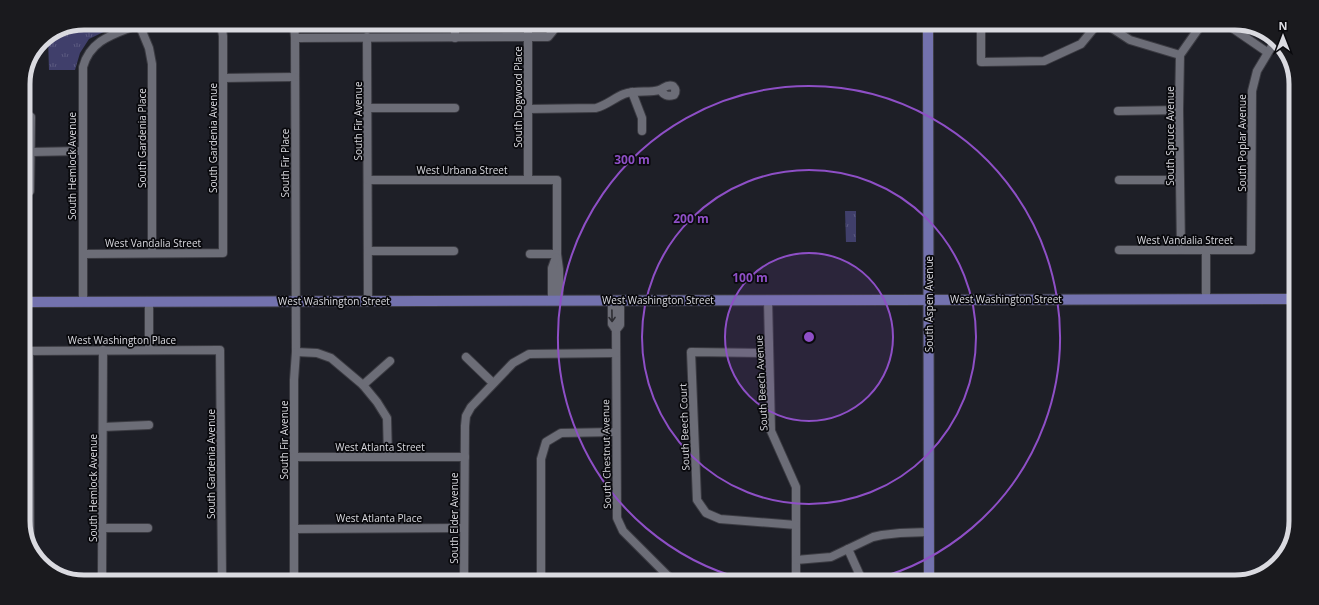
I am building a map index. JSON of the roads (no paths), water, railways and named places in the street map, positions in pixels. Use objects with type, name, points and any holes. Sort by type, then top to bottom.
[{"type":"main road","name":"South Aspen Avenue","points":[[928,30],[929,575]]},
{"type":"main road","name":"West Washington Street","points":[[30,302],[1289,299]]},
{"type":"street","name":"South Hemlock Avenue","points":[[83,302],[83,67],[91,48],[104,39],[126,30]]},
{"type":"street","name":"South Gardenia Place","points":[[142,30],[149,48],[152,64],[152,253]]},
{"type":"street","name":"South Gardenia Avenue","points":[[222,30],[223,253]]},
{"type":"street","name":"South Fir Place","points":[[294,30],[295,301]]},
{"type":"street","points":[[455,30],[455,38]]},
{"type":"street","name":"South Dogwood Place","points":[[528,30],[528,180]]},
{"type":"street","name":"South Dogwood Place","points":[[528,37],[548,37],[552,30]]},
{"type":"street","points":[[981,30],[981,62],[1044,60],[1081,44],[1093,30]]},
{"type":"street","points":[[1115,30],[1130,40],[1180,55],[1198,30]]},
{"type":"street","points":[[1235,30],[1263,49]]},
{"type":"street","name":"South Fir Avenue","points":[[367,37],[368,301]]},
{"type":"street","points":[[295,38],[528,37]]},
{"type":"street","name":"South Spruce Avenue","points":[[1180,55],[1179,110],[1181,250]]},
{"type":"street","name":"South Poplar Avenue","points":[[1251,250],[1252,91],[1257,71],[1265,56]]},
{"type":"street","points":[[223,78],[295,77]]},
{"type":"street","points":[[528,109],[596,108],[604,106],[623,94],[660,90]]},
{"type":"street","points":[[632,92],[642,118],[642,131]]},
{"type":"street","points":[[367,108],[455,108]]},
{"type":"street","points":[[1118,111],[1179,110]]},
{"type":"street","points":[[30,143],[30,162]]},
{"type":"street","points":[[31,152],[82,151]]},
{"type":"street","name":"West Urbana Street","points":[[368,180],[557,180],[557,254]]},
{"type":"street","points":[[1119,180],[1180,180]]},
{"type":"street","name":"West Vandalia Street","points":[[1119,250],[1251,250]]},
{"type":"street","points":[[1206,250],[1206,299]]},
{"type":"street","points":[[368,252],[454,251]]},
{"type":"street","name":"West Vandalia Street","points":[[83,254],[223,253]]},
{"type":"street","points":[[530,254],[557,254],[552,268],[555,301]]},
{"type":"street","name":"South Chestnut Avenue","points":[[616,300],[612,324],[616,330],[615,432],[617,518],[623,531],[667,575]]},
{"type":"street","name":"South Beech Avenue","points":[[768,300],[768,353],[771,431],[796,487],[796,575]]},
{"type":"street","points":[[149,301],[149,350]]},
{"type":"street","name":"South Fir Avenue","points":[[294,575],[295,301]]},
{"type":"street","name":"West Washington Place","points":[[30,350],[220,350]]},
{"type":"street","name":"South Hemlock Avenue","points":[[102,575],[103,350]]},
{"type":"street","name":"South Gardenia Avenue","points":[[220,350],[222,575]]},
{"type":"street","points":[[296,352],[317,353],[331,358],[363,385],[377,402],[387,418],[388,457]]},
{"type":"street","name":"South Beech Court","points":[[768,353],[691,352],[697,500],[706,513],[720,519],[796,525]]},
{"type":"street","points":[[465,457],[466,416],[471,407],[513,363],[529,354],[616,353]]},
{"type":"street","points":[[466,357],[493,383]]},
{"type":"street","points":[[363,385],[390,361]]},
{"type":"street","points":[[103,427],[149,425]]},
{"type":"street","points":[[541,575],[541,459],[546,442],[561,432],[615,432]]},
{"type":"street","name":"West Atlanta Street","points":[[294,457],[465,457]]},
{"type":"street","name":"South Elder Avenue","points":[[464,575],[465,457]]},
{"type":"street","points":[[103,528],[148,528]]},
{"type":"street","name":"West Atlanta Place","points":[[294,529],[464,528]]},
{"type":"street","points":[[796,560],[831,557],[882,535],[929,532]]},
{"type":"street","points":[[848,549],[860,575]]}]
